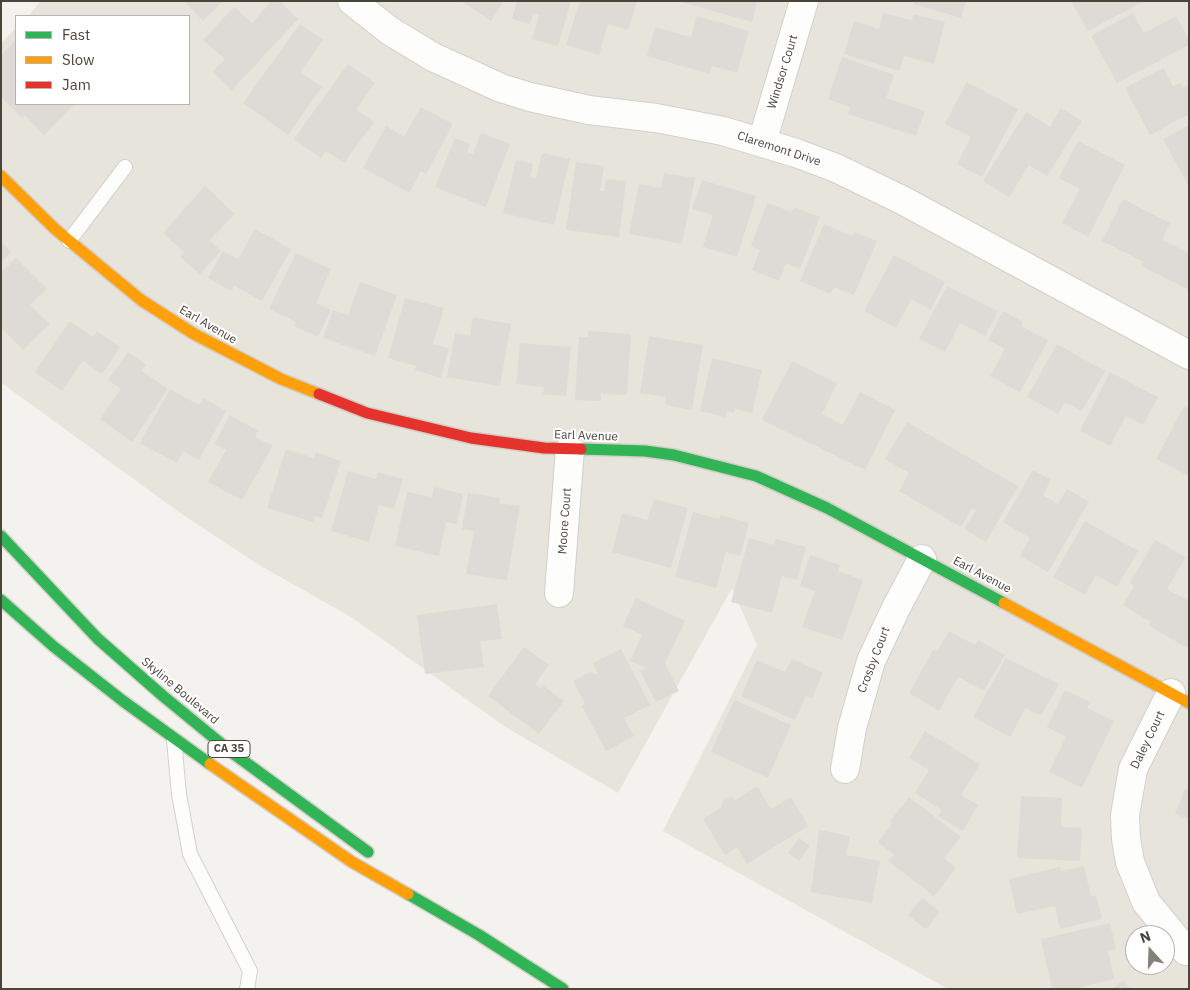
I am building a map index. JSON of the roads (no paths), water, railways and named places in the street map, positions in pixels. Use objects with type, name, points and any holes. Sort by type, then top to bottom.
[{"type":"street","name":"Claremont Drive","points":[[352,1],[390,31],[433,57],[501,88],[559,104],[689,124],[762,142],[817,161],[879,189],[1189,355]]},
{"type":"street","name":"Windsor Court","points":[[762,142],[804,1]]},
{"type":"street","name":"Earl Avenue","points":[[1,176],[70,241],[117,281],[168,318],[223,350],[309,392],[366,413],[446,433],[518,446],[645,451],[674,455],[748,474],[812,500],[1180,698]]},
{"type":"street","name":"Moore Court","points":[[559,593],[570,449]]},
{"type":"street","name":"Skyline Boulevard","points":[[1,536],[93,633],[163,696],[258,772],[375,856]]},
{"type":"street","name":"Crosby Court","points":[[845,769],[852,728],[871,661],[922,559]]},
{"type":"street","name":"CA 35","points":[[1,600],[76,665],[174,740],[352,862],[480,935],[563,989]]},
{"type":"street","name":"Daley Court","points":[[1180,698],[1133,768],[1125,815],[1126,839],[1130,862],[1146,902],[1186,951]]},
{"type":"street","name":"CA 35","points":[[404,878],[480,935]]},
{"type":"lane","points":[[70,241],[125,167]]},
{"type":"lane","points":[[174,740],[179,794],[190,854],[250,971],[247,989]]}]
